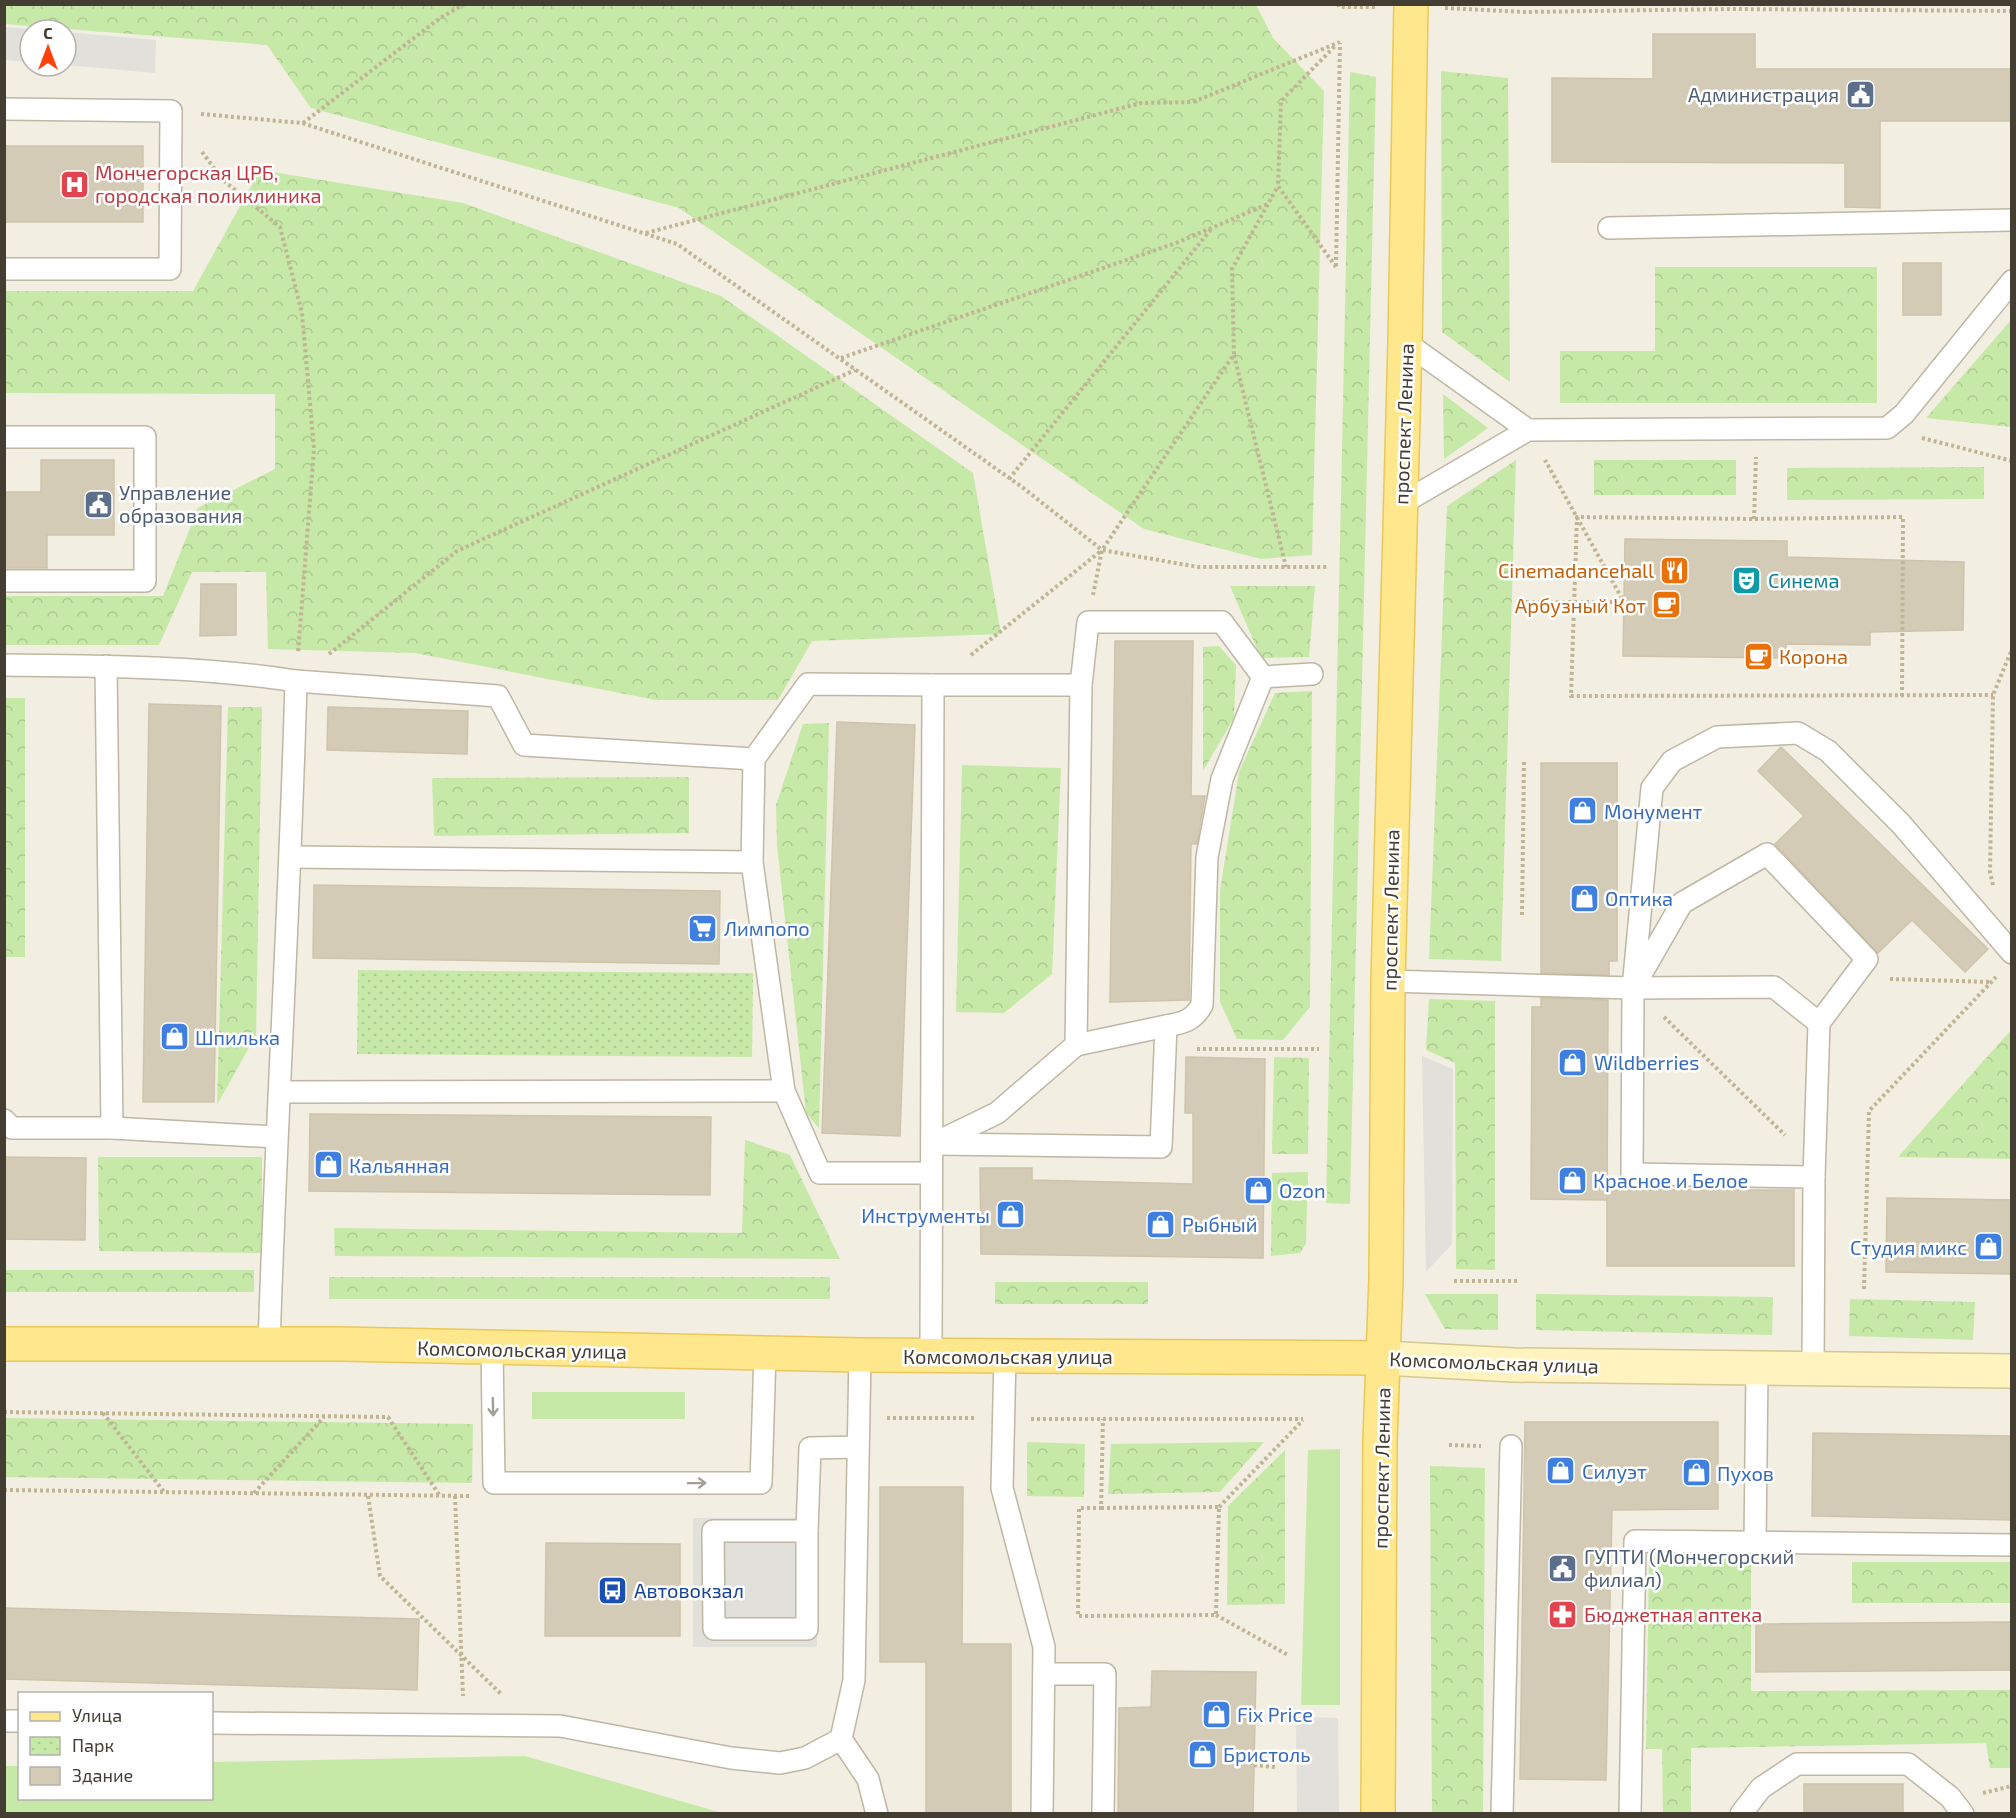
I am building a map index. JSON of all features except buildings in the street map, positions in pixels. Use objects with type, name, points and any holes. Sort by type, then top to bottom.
[{"type":"main road","name":"проспект Ленина","points":[[1378,1814],[1380,1441],[1386,1278],[1388,981],[1405,342],[1411,5]]},
{"type":"main road","name":"Комсомольская улица","points":[[4,1344],[269,1346],[340,1344],[860,1355],[1383,1358]]},
{"type":"street","name":"Комсомольская улица","points":[[1383,1358],[1514,1365],[1757,1370],[2012,1371]]},
{"type":"lane","points":[[4,109],[171,111],[170,269],[4,269]]},
{"type":"lane","points":[[1609,228],[2012,220]]},
{"type":"lane","points":[[1401,504],[1528,430],[1887,428],[1904,414],[2012,281]]},
{"type":"lane","points":[[1405,342],[1528,430]]},
{"type":"lane","points":[[4,436],[145,437],[145,581],[4,581]]},
{"type":"lane","points":[[1076,1045],[1081,685],[1088,622],[1222,622],[1263,677]]},
{"type":"lane","points":[[4,665],[106,666],[258,675],[296,681],[498,696],[524,745],[754,759]]},
{"type":"lane","points":[[106,666],[112,1128]]},
{"type":"lane","points":[[1263,677],[1312,674]]},
{"type":"lane","points":[[933,1144],[998,1113],[1076,1045],[1183,1023],[1196,1017],[1202,1005],[1207,857],[1222,779],[1263,677]]},
{"type":"lane","points":[[269,1346],[276,1137],[281,1092],[291,857],[296,681]]},
{"type":"lane","points":[[930,1173],[820,1173],[784,1090],[752,862],[754,759],[808,684],[1081,685]]},
{"type":"lane","points":[[931,1355],[933,686]]},
{"type":"lane","points":[[1814,1170],[1632,1174],[1633,988],[1652,788],[1672,761],[1717,737],[1798,733],[1828,751],[1901,824],[2012,953]]},
{"type":"lane","points":[[1633,988],[1682,903],[1767,854],[1867,959],[1819,1023],[1814,1170],[1813,1370]]},
{"type":"lane","points":[[291,857],[752,862]]},
{"type":"lane","points":[[1388,981],[1633,988],[1774,987],[1819,1023]]},
{"type":"lane","points":[[933,1144],[1161,1148],[1166,1026]]},
{"type":"lane","points":[[281,1092],[784,1090]]},
{"type":"lane","points":[[4,1120],[12,1128],[112,1128],[276,1137]]},
{"type":"lane","points":[[492,1349],[494,1483],[760,1483],[765,1353]]},
{"type":"lane","points":[[860,1355],[854,1680],[841,1739],[868,1779],[877,1814]]},
{"type":"lane","points":[[1005,1356],[1002,1488],[1044,1647],[1042,1814]]},
{"type":"lane","points":[[1755,1543],[1757,1370]]},
{"type":"lane","points":[[1502,1814],[1511,1446]]},
{"type":"lane","points":[[807,1531],[713,1531],[714,1629],[807,1629],[810,1448],[858,1447]]},
{"type":"lane","points":[[1630,1814],[1635,1541],[2012,1545]]},
{"type":"lane","points":[[1044,1674],[1105,1674],[1103,1814]]},
{"type":"lane","points":[[213,1723],[560,1726],[731,1758],[780,1763],[805,1758],[841,1739]]},
{"type":"lane","points":[[1741,1814],[1761,1788],[1797,1764],[1908,1764],[1950,1797],[1963,1814]]},
{"type":"path","points":[[302,123],[440,18],[465,4]]},
{"type":"path","points":[[1833,10],[1839,4]]},
{"type":"path","points":[[1525,12],[2012,11]]},
{"type":"path","points":[[643,233],[1141,103],[1192,102],[1340,42]]},
{"type":"path","points":[[1278,186],[1336,267],[1340,42]]},
{"type":"path","points":[[1286,567],[1233,354],[1232,269],[1278,186],[1281,101],[1340,42]]},
{"type":"path","points":[[171,111],[302,123],[677,244],[1009,479],[1102,550],[1198,567],[1328,567]]},
{"type":"path","points":[[171,111],[223,180],[280,227],[302,313],[314,449],[296,681]]},
{"type":"path","points":[[840,359],[1176,243],[1269,204]]},
{"type":"path","points":[[1009,479],[1212,228]]},
{"type":"path","points":[[933,686],[1102,550],[1233,354]]},
{"type":"path","points":[[296,681],[457,551],[855,370]]},
{"type":"path","points":[[1887,428],[2012,461]]},
{"type":"path","points":[[1526,602],[1624,602],[1528,430]]},
{"type":"path","points":[[1754,519],[1756,430]]},
{"type":"path","points":[[1577,517],[1754,519],[1904,517],[1902,696]]},
{"type":"path","points":[[1577,517],[1572,696],[1993,695]]},
{"type":"path","points":[[1088,622],[1102,550]]},
{"type":"path","points":[[1996,893],[1990,872],[1993,695],[2012,650]]},
{"type":"path","points":[[1522,915],[1524,762]]},
{"type":"path","points":[[1864,1289],[1869,1111],[1999,975]]},
{"type":"path","points":[[1853,978],[1992,982]]},
{"type":"path","points":[[1633,988],[1814,1170]]},
{"type":"path","points":[[1166,1050],[1319,1049]]},
{"type":"path","points":[[1454,1281],[1518,1281]]},
{"type":"path","points":[[4,1412],[388,1417],[441,1496]]},
{"type":"path","points":[[103,1413],[164,1492]]},
{"type":"path","points":[[254,1494],[324,1416]]},
{"type":"path","points":[[1101,1508],[1103,1419]]},
{"type":"path","points":[[1216,1615],[1219,1507],[1304,1419]]},
{"type":"path","points":[[4,1490],[478,1496]]},
{"type":"path","points":[[368,1496],[380,1576],[533,1726]]},
{"type":"path","points":[[455,1496],[465,1726]]},
{"type":"path","points":[[1219,1507],[1079,1508],[1078,1616],[1216,1615],[1288,1655]]},
{"type":"path","points":[[1254,1766],[1275,1767]]},
{"type":"green space","points":[[4,5],[1256,5],[1273,38],[1324,91],[1312,555],[1261,559],[1144,529],[679,208],[311,108],[267,45],[78,30],[78,18],[18,18],[18,25],[5,24]]},
{"type":"green space","points":[[1441,71],[1508,78],[1510,382],[1442,332]]},
{"type":"green space","points":[[1350,72],[1376,77],[1350,1204],[1326,1203]]},
{"type":"green space","points":[[260,170],[463,203],[721,296],[973,473],[1001,634],[812,641],[778,700],[656,700],[415,653],[268,649],[266,572],[192,572],[159,645],[5,645],[5,596],[163,596],[198,508],[275,469],[275,394],[5,393],[5,291],[193,291]]},
{"type":"green space","points":[[1655,267],[1877,267],[1877,403],[1560,403],[1560,351],[1655,351]]},
{"type":"green space","points":[[2011,320],[2011,427],[1926,418]]},
{"type":"green space","points":[[1443,394],[1488,428],[1444,459]]},
{"type":"green space","points":[[1516,460],[1501,961],[1429,959],[1447,506]]},
{"type":"green space","points":[[1594,460],[1736,460],[1736,495],[1594,495]]},
{"type":"green space","points":[[1984,467],[1984,499],[1787,500],[1787,468]]},
{"type":"green space","points":[[1230,586],[1315,586],[1309,657],[1261,658]]},
{"type":"green space","points":[[1219,646],[1236,665],[1234,718],[1203,771],[1203,647]]},
{"type":"green space","points":[[1312,691],[1310,1007],[1283,1040],[1237,1039],[1220,1002],[1220,890],[1239,772],[1275,693]]},
{"type":"green space","points":[[4,698],[25,698],[25,957],[5,957]]},
{"type":"green space","points":[[228,707],[262,707],[256,1035],[217,1105]]},
{"type":"green space","points":[[829,723],[819,1128],[806,1113],[777,845],[776,805],[803,724]]},
{"type":"green space","points":[[962,765],[1061,768],[1052,974],[1004,1013],[956,1012]]},
{"type":"green space","points":[[689,777],[689,833],[434,836],[432,778]]},
{"type":"green space","points":[[358,970],[753,973],[752,1057],[357,1054]]},
{"type":"green space","points":[[1429,999],[1495,1001],[1495,1270],[1456,1269],[1455,1063],[1426,1050]]},
{"type":"green space","points":[[2011,1030],[2011,1159],[1898,1157]]},
{"type":"green space","points":[[1274,1057],[1309,1058],[1308,1154],[1272,1154]]},
{"type":"green space","points":[[745,1140],[790,1155],[840,1259],[335,1256],[334,1228],[742,1233]]},
{"type":"green space","points":[[98,1157],[262,1157],[262,1253],[99,1251]]},
{"type":"green space","points":[[1308,1172],[1306,1243],[1300,1253],[1271,1256],[1272,1173]]},
{"type":"green space","points":[[5,1270],[254,1270],[254,1292],[5,1292]]},
{"type":"green space","points":[[329,1277],[830,1277],[830,1299],[329,1299]]},
{"type":"green space","points":[[995,1282],[1148,1282],[1148,1304],[995,1304]]},
{"type":"green space","points":[[1425,1294],[1498,1294],[1498,1330],[1445,1329]]},
{"type":"green space","points":[[1536,1294],[1773,1297],[1772,1335],[1536,1330]]},
{"type":"green space","points":[[1850,1299],[1975,1302],[1973,1340],[1849,1336]]},
{"type":"green space","points":[[532,1392],[685,1392],[685,1419],[532,1419]]},
{"type":"green space","points":[[5,1418],[473,1424],[472,1483],[5,1477]]},
{"type":"green space","points":[[1027,1442],[1085,1444],[1084,1497],[1027,1496]]},
{"type":"green space","points":[[1264,1442],[1220,1492],[1108,1494],[1111,1444]]},
{"type":"green space","points":[[1340,1449],[1340,1705],[1301,1705],[1308,1450]]},
{"type":"green space","points":[[1285,1450],[1285,1604],[1227,1605],[1228,1506]]},
{"type":"green space","points":[[1430,1466],[1485,1468],[1483,1813],[1432,1813]]},
{"type":"green space","points":[[1649,1557],[1751,1559],[1751,1691],[2011,1690],[2011,1768],[1990,1768],[1986,1743],[1691,1748],[1691,1813],[1663,1813],[1662,1749],[1646,1749]]},
{"type":"green space","points":[[1852,1562],[2011,1562],[2011,1603],[1852,1603]]},
{"type":"green space","points":[[525,1756],[722,1813],[5,1813],[5,1766],[18,1766],[18,1800],[213,1800],[213,1762]]},
{"type":"shaded area","points":[[4,27],[18,28],[18,61],[5,60]]},
{"type":"shaded area","points":[[78,33],[156,40],[155,73],[78,66]]},
{"type":"shaded area","points":[[1422,1056],[1453,1069],[1452,1244],[1426,1272]]},
{"type":"shaded area","points":[[693,1518],[817,1518],[817,1647],[693,1647]]},
{"type":"shaded area","points":[[1296,1717],[1338,1718],[1339,1813],[1297,1813]]},
{"type":"place","name":"Администрация","points":[[1860,94]]},
{"type":"place","name":"Мончегорская ЦРБ, городская поликлиника","points":[[74,184]]},
{"type":"place","name":"Управление образования","points":[[98,504]]},
{"type":"place","name":"Cinemadancehall","points":[[1675,570]]},
{"type":"place","name":"Синема","points":[[1747,580]]},
{"type":"place","name":"Арбузный Кот","points":[[1667,605]]},
{"type":"place","name":"Корона","points":[[1758,656]]},
{"type":"place","name":"Монумент","points":[[1583,811]]},
{"type":"place","name":"Оптика","points":[[1584,898]]},
{"type":"place","name":"Лимпопо","points":[[703,928]]},
{"type":"place","name":"Шпилька","points":[[174,1037]]},
{"type":"place","name":"Wildberries","points":[[1573,1062]]},
{"type":"place","name":"Кальянная","points":[[328,1165]]},
{"type":"place","name":"Красное и Белое","points":[[1572,1180]]},
{"type":"place","name":"Ozon","points":[[1258,1190]]},
{"type":"place","name":"Инструменты","points":[[1011,1215]]},
{"type":"place","name":"Рыбный","points":[[1161,1224]]},
{"type":"place","name":"Студия микс","points":[[1988,1247]]},
{"type":"place","name":"Силуэт","points":[[1561,1471]]},
{"type":"place","name":"Пухов","points":[[1696,1473]]},
{"type":"place","name":"ГУПТИ (Мончегорский филиал)","points":[[1563,1568]]},
{"type":"place","name":"Автовокзал","points":[[613,1590]]},
{"type":"place","name":"Бюджетная аптека","points":[[1563,1614]]},
{"type":"place","name":"Fix Price","points":[[1216,1714]]},
{"type":"place","name":"Бристоль","points":[[1202,1754]]}]
